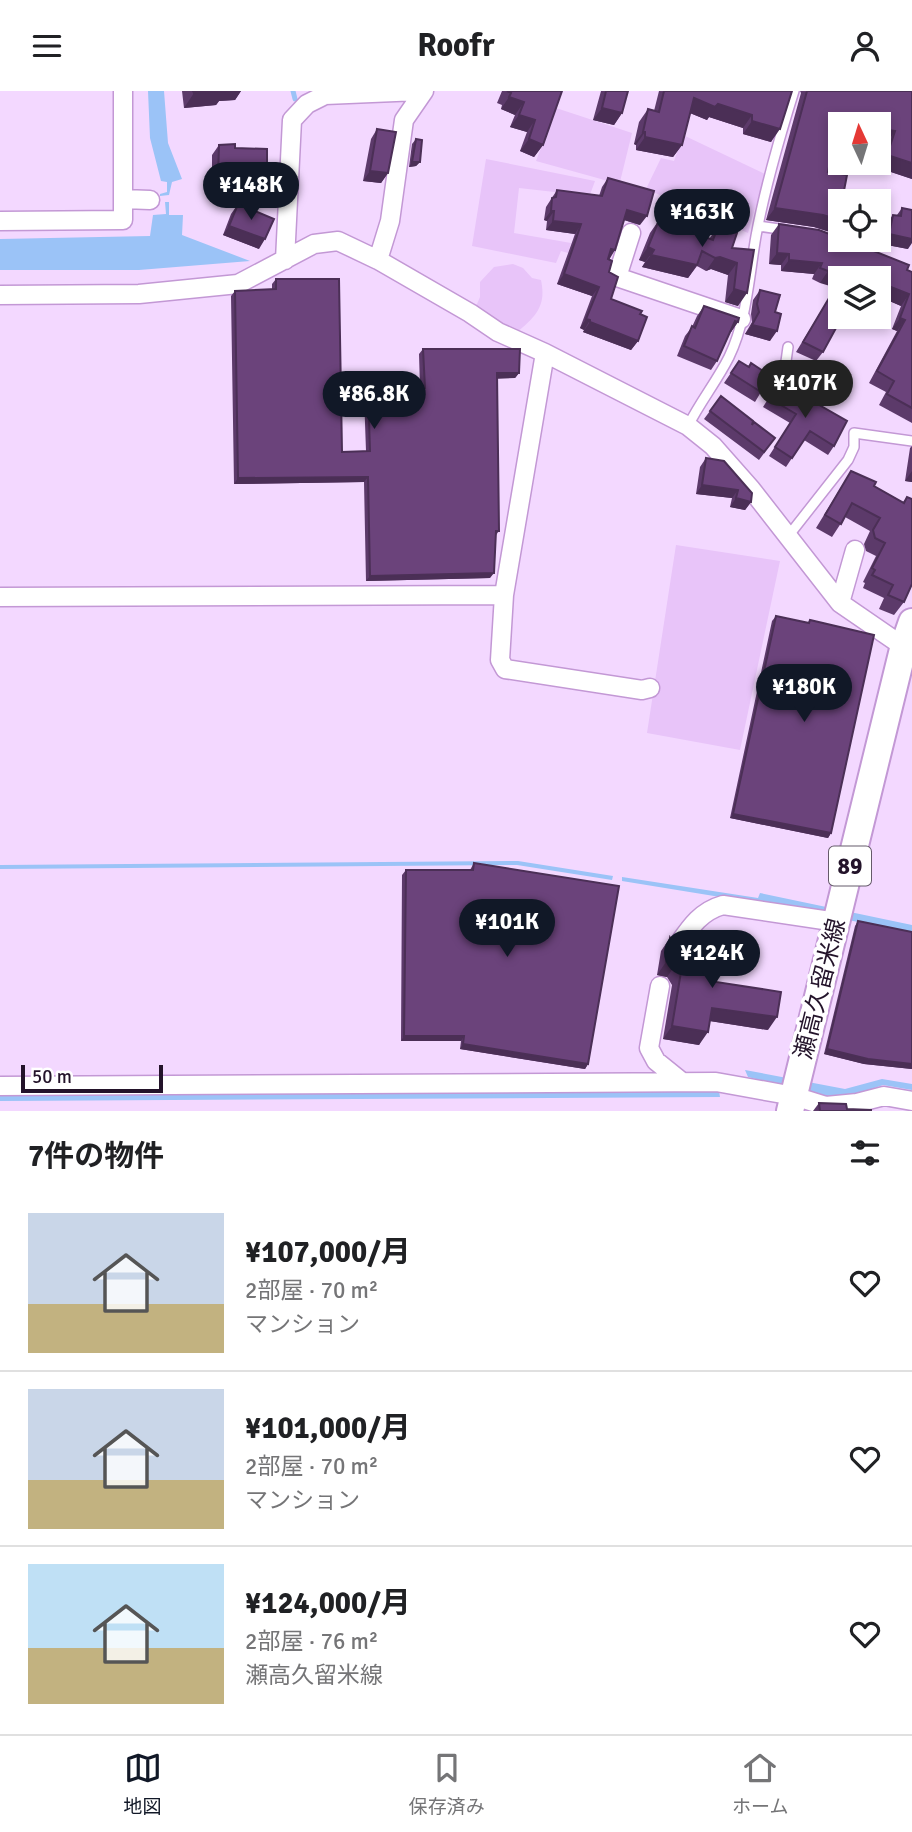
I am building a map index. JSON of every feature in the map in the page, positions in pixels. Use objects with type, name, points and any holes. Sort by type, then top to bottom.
[{"type":"main road","name":"瀬高久留米線","points":[[792,1103],[909,640]]},
{"type":"street","points":[[0,221],[123,220],[123,91]]},
{"type":"street","points":[[285,260],[292,120],[307,104],[325,95],[421,91]]},
{"type":"street","points":[[378,260],[390,221],[404,120],[421,91]]},
{"type":"street","points":[[123,199],[150,200]]},
{"type":"street","points":[[631,233],[617,277],[741,319]]},
{"type":"street","points":[[0,295],[139,294],[238,284],[314,244],[338,241],[378,260],[498,332],[688,426],[713,446],[849,612],[909,640]]},
{"type":"street","points":[[545,353],[504,595],[500,660],[505,669],[642,690],[650,688]]},
{"type":"street","points":[[840,603],[855,550]]},
{"type":"street","points":[[0,597],[504,595]]},
{"type":"street","points":[[673,952],[697,918],[710,908],[723,905],[836,922]]},
{"type":"street","points":[[660,986],[649,1048],[656,1061],[682,1082]]},
{"type":"street","points":[[0,1086],[716,1081],[792,1103],[826,1106],[884,1097],[912,1101]]},
{"type":"lane","points":[[688,426],[700,401],[729,356],[741,319],[768,176],[794,91]]},
{"type":"lane","points":[[758,226],[799,232]]},
{"type":"lane","points":[[788,347],[783,383],[790,393],[802,398]]},
{"type":"lane","points":[[786,534],[793,530],[848,460],[854,447],[852,430],[912,441]]},
{"type":"shaded area","points":[[556,108],[632,133],[619,186],[536,161]]},
{"type":"shaded area","points":[[683,135],[765,174],[748,233],[646,189],[661,158],[674,161]]},
{"type":"shaded area","points":[[486,159],[595,181],[573,241],[581,195],[519,188],[514,233],[571,243],[568,253],[561,251],[556,263],[472,246]]},
{"type":"shaded area","points":[[513,264],[523,268],[532,278],[541,280],[542,290],[537,312],[514,335],[474,311],[480,297],[480,282],[494,267]]},
{"type":"shaded area","points":[[676,545],[780,561],[740,750],[647,733]]},
{"type":"water","points":[[148,91],[164,91],[168,143],[182,179],[172,182],[169,195],[160,196],[167,192],[167,182],[161,181],[150,138]]},
{"type":"water","points":[[165,202],[169,202],[169,215],[183,215],[182,235],[250,261],[139,270],[0,270],[0,239],[150,236],[153,215],[166,214]]},
{"type":"water","points":[[518,861],[613,876],[612,880],[517,865],[0,869],[0,865]]},
{"type":"water","points":[[622,877],[758,898],[760,893],[912,925],[912,932],[622,881]]},
{"type":"water","points":[[745,1070],[845,1089],[882,1079],[912,1084],[912,1090],[883,1085],[846,1098],[803,1094],[748,1077]]},
{"type":"water","points":[[719,1091],[720,1097],[0,1101],[0,1096]]},
{"type":"building","points":[[193,91],[226,91],[194,93]]},
{"type":"building","points":[[507,91],[562,91],[543,145],[529,139],[535,120],[519,115],[524,102],[509,97],[511,93]]},
{"type":"building","points":[[606,91],[628,91],[622,113],[602,108]]},
{"type":"building","points":[[664,91],[792,91],[780,129],[752,121],[752,115],[718,104],[715,107],[694,98],[682,145],[645,137],[643,132],[648,109],[659,112]]},
{"type":"building","points":[[807,91],[912,91],[912,163],[891,156],[895,131],[891,130],[891,112],[828,112],[828,175],[847,175],[844,189],[828,189],[828,217],[775,208]]},
{"type":"building","points":[[377,129],[396,132],[388,173],[370,171]]},
{"type":"building","points":[[416,139],[422,140],[420,162],[412,162]]},
{"type":"building","points":[[235,144],[235,148],[267,149],[267,174],[262,174],[263,181],[218,177],[219,145]]},
{"type":"building","points":[[608,178],[654,191],[647,216],[627,210],[615,250],[611,249],[608,259],[612,261],[609,272],[618,277],[611,299],[642,311],[640,314],[647,317],[638,341],[586,319],[599,287],[564,274],[581,224],[553,221],[554,211],[551,211],[552,198],[556,197],[557,190],[602,196]]},
{"type":"building","points":[[238,204],[274,219],[265,239],[229,226]]},
{"type":"building","points":[[902,208],[912,210],[912,239],[891,234],[893,215],[901,216]]},
{"type":"building","points":[[659,220],[713,240],[718,227],[737,233],[732,248],[754,250],[747,293],[734,289],[737,263],[715,258],[702,251],[697,265],[651,255],[654,250],[648,247]]},
{"type":"building","points":[[779,224],[828,233],[828,252],[876,252],[909,265],[907,270],[912,272],[912,408],[887,394],[894,381],[877,371],[905,320],[900,318],[909,294],[891,287],[891,266],[828,266],[828,271],[820,268],[822,263],[789,260],[789,254],[777,253]]},
{"type":"building","points":[[276,279],[339,279],[342,452],[370,451],[368,389],[425,388],[423,349],[520,349],[519,373],[497,373],[499,531],[496,531],[494,573],[370,576],[368,477],[238,478],[235,291],[276,289]]},
{"type":"building","points":[[760,290],[780,295],[775,312],[781,314],[777,331],[752,325],[759,312],[757,304]]},
{"type":"building","points":[[828,300],[828,329],[835,329],[823,352],[803,342]]},
{"type":"building","points":[[704,306],[739,318],[738,322],[735,321],[717,361],[684,346]]},
{"type":"building","points":[[739,361],[749,367],[751,363],[766,373],[761,392],[731,373]]},
{"type":"building","points":[[779,382],[847,421],[834,446],[810,431],[792,458],[775,447],[796,414],[769,398]]},
{"type":"building","points":[[721,396],[753,421],[752,425],[754,422],[775,438],[764,452],[710,411]]},
{"type":"building","points":[[706,458],[724,461],[752,493],[751,502],[736,498],[738,490],[702,485]]},
{"type":"building","points":[[851,471],[876,482],[874,486],[904,503],[907,497],[912,499],[912,584],[904,602],[888,595],[893,585],[872,575],[875,570],[872,568],[885,543],[875,538],[873,530],[880,518],[852,503],[841,524],[825,515]]},
{"type":"building","points":[[776,616],[809,623],[810,620],[874,635],[831,833],[733,814]]},
{"type":"building","points":[[474,863],[619,886],[588,1064],[463,1044],[464,1036],[404,1036],[406,870],[473,870]]},
{"type":"building","points":[[858,921],[912,932],[912,1064],[868,1059],[827,1049]]},
{"type":"building","points":[[670,938],[675,948],[680,950],[687,949],[694,942],[719,945],[716,982],[781,992],[777,1017],[712,1008],[708,1032],[672,1026],[681,972],[676,964],[666,962]]},
{"type":"building","points":[[819,1103],[846,1104],[847,1109],[871,1111],[820,1111]]},
{"type":"waterway","points":[[293,91],[295,99]]}]
